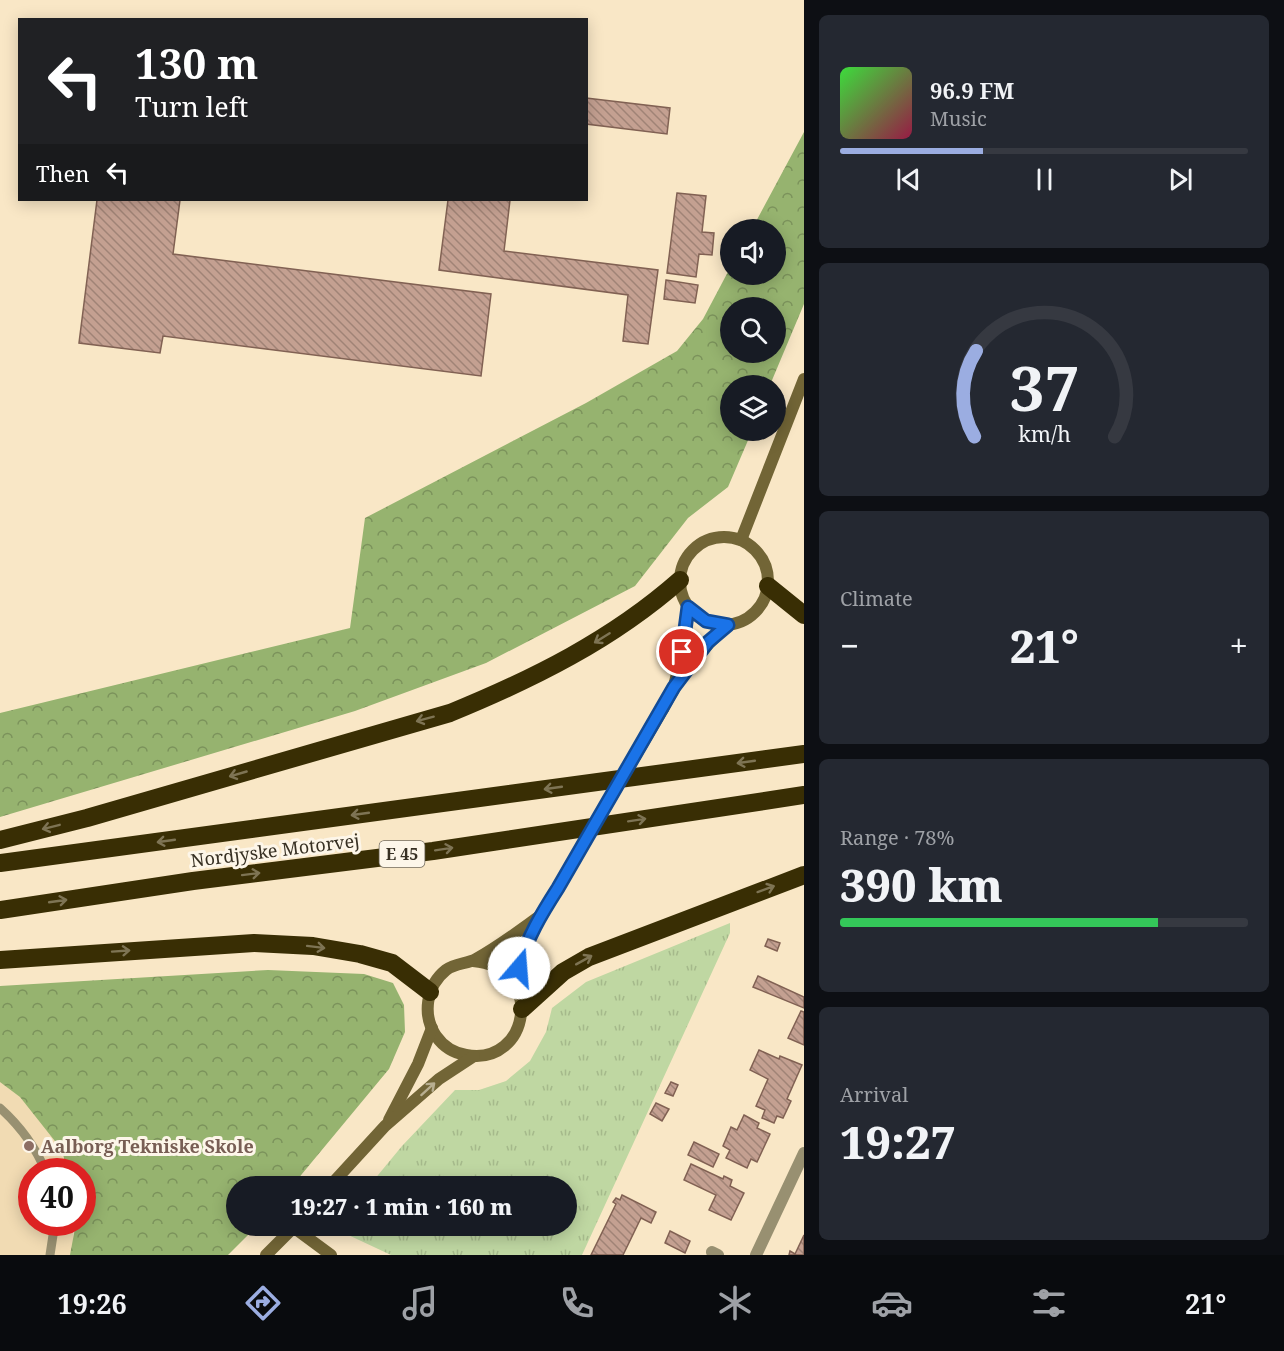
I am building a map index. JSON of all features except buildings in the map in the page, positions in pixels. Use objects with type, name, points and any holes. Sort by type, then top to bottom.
[{"type":"highway","points":[[0,840],[87,818],[450,712],[568,659],[651,606],[680,580]]},
{"type":"highway","points":[[768,586],[804,615]]},
{"type":"highway","name":"Nordjyske Motorvej","points":[[0,863],[804,754]]},
{"type":"highway","name":"Nordjyske Motorvej","points":[[0,910],[193,881],[445,849],[804,795]]},
{"type":"highway","points":[[522,1009],[563,972],[589,957],[804,875]]},
{"type":"highway","points":[[0,960],[254,943],[313,946],[360,954],[392,963],[430,992]]},
{"type":"street","points":[[741,540],[804,379]]},
{"type":"street","points":[[516,984],[523,953],[540,916],[674,687],[708,642],[728,625],[742,621],[755,612],[764,600],[768,586],[767,572],[762,558],[741,540],[727,537],[713,538],[700,544],[689,554],[682,566],[680,580],[682,594],[688,607],[706,621],[728,625]]},
{"type":"street","points":[[674,687],[686,635],[688,607]]},
{"type":"street","points":[[473,961],[540,916]]},
{"type":"street","points":[[473,961],[486,962],[507,974],[516,984],[521,996],[522,1009],[520,1024],[513,1037],[489,1054],[474,1056],[453,1051],[437,1037],[432,1028],[428,1010],[430,992],[437,980],[459,963],[473,961]]},
{"type":"street","points":[[385,1126],[418,1064],[432,1028]]},
{"type":"street","points":[[339,1176],[385,1126],[439,1078],[474,1056]]},
{"type":"street","points":[[756,1255],[804,1152]]},
{"type":"street","points":[[266,1255],[284,1236]]},
{"type":"street","points":[[307,1236],[331,1255]]},
{"type":"lane","points":[[0,1108],[12,1118],[40,1158]]},
{"type":"lane","points":[[50,1255],[53,1236]]},
{"type":"shaded area","name":"Aalborg Tekniske Skole","points":[[0,1077],[48,1120],[63,1158],[18,1158],[18,1236],[73,1236],[73,1255],[0,1255]]},
{"type":"green space","points":[[804,132],[804,304],[786,347],[786,297],[720,297],[720,363],[779,363],[774,375],[720,375],[720,441],[748,441],[728,487],[688,518],[635,586],[486,663],[355,711],[0,817],[0,713],[350,628],[365,518],[586,403],[677,351],[703,319],[721,285],[786,285],[786,219],[757,219]]},
{"type":"green space","points":[[730,923],[730,933],[582,1255],[391,1255],[350,1236],[577,1236],[577,1176],[377,1176],[455,1090],[479,1090],[506,1081],[530,1061],[546,1032],[552,1008],[586,982]]},
{"type":"green space","points":[[268,970],[364,974],[393,983],[404,1005],[405,1032],[389,1069],[300,1176],[226,1176],[226,1236],[247,1236],[228,1255],[70,1255],[74,1236],[96,1236],[96,1158],[64,1158],[62,1150],[20,1097],[0,1082],[0,986]]},
{"type":"place","name":"Aalborg Tekniske Skole","points":[[29,1146]]},
{"type":"route","points":[[519,968],[523,953],[540,916],[674,687],[708,642],[728,625],[706,621],[688,607],[682,652]]}]
